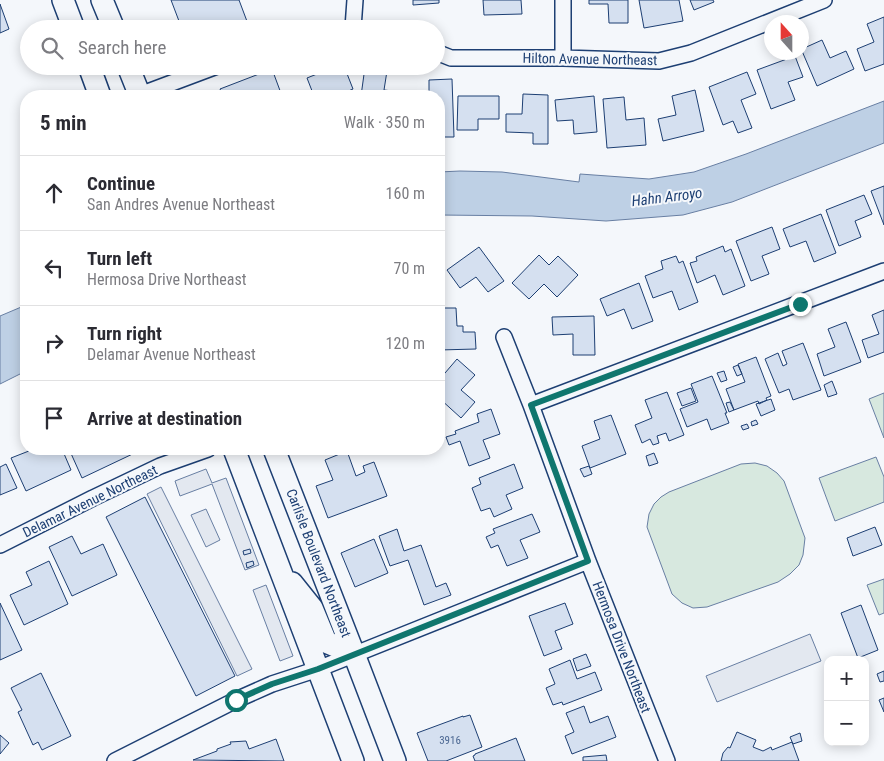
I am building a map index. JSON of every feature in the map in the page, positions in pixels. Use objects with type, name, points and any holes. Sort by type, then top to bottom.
[{"type":"main road","points":[[64,0],[71,20]]},
{"type":"main road","points":[[102,0],[110,20]]},
{"type":"main road","points":[[92,75],[98,90]]},
{"type":"main road","points":[[131,75],[137,90]]},
{"type":"main road","points":[[236,455],[353,761]]},
{"type":"main road","name":"Carlisle Boulevard Northeast","points":[[276,455],[395,761]]},
{"type":"main road","points":[[279,568],[312,608],[326,642],[354,654]]},
{"type":"street","points":[[354,20],[355,0]]},
{"type":"street","points":[[563,0],[563,58]]},
{"type":"street","name":"Hilton Avenue Northeast","points":[[445,56],[451,58],[563,58],[659,61],[691,53],[824,0]]},
{"type":"street","points":[[155,90],[194,75]]},
{"type":"street","points":[[531,405],[884,271]]},
{"type":"street","name":"Hermosa Drive Northeast","points":[[504,337],[588,561],[667,761]]},
{"type":"street","name":"Delamar Avenue Northeast","points":[[0,545],[160,466],[191,455]]},
{"type":"street","points":[[115,761],[242,697],[272,684],[318,669],[588,561]]},
{"type":"shaded area","points":[[884,393],[884,438],[869,399]]},
{"type":"shaded area","points":[[876,457],[884,477],[884,502],[835,521],[819,478]]},
{"type":"shaded area","points":[[755,463],[767,466],[784,481],[805,538],[803,555],[799,565],[778,582],[707,607],[693,608],[682,603],[672,594],[647,527],[649,514],[654,504],[669,492],[741,464]]},
{"type":"shaded area","points":[[206,469],[212,483],[226,478],[259,565],[245,570],[212,484],[180,496],[175,481]]},
{"type":"shaded area","points":[[161,487],[252,669],[237,676],[147,494]]},
{"type":"shaded area","points":[[206,509],[220,540],[206,547],[191,515]]},
{"type":"shaded area","points":[[884,579],[884,613],[879,615],[867,585]]},
{"type":"shaded area","points":[[266,585],[293,656],[280,661],[253,590]]},
{"type":"shaded area","points":[[810,634],[821,661],[717,702],[706,676]]},
{"type":"water","name":"Hahn Arroyo","points":[[884,101],[884,143],[732,202],[683,215],[606,221],[532,216],[445,215],[445,172],[502,172],[579,182],[580,174],[649,179],[694,172]]},
{"type":"water","points":[[20,308],[20,374],[0,384],[0,316]]},
{"type":"building","points":[[171,0],[239,0],[246,20],[179,20]]},
{"type":"building","points":[[413,0],[439,0],[439,3],[413,5]]},
{"type":"building","points":[[483,0],[521,0],[522,14],[484,15]]},
{"type":"building","points":[[589,0],[628,0],[628,23],[609,23],[608,4],[589,4]]},
{"type":"building","points":[[639,0],[679,0],[683,21],[644,28]]},
{"type":"building","points":[[690,0],[713,0],[714,2],[694,10]]},
{"type":"building","points":[[0,4],[9,29],[0,33]]},
{"type":"building","points":[[884,17],[884,64],[865,71],[857,49],[874,42],[867,24]]},
{"type":"building","points":[[822,40],[830,58],[846,51],[854,69],[817,86],[806,60],[809,60],[809,46]]},
{"type":"building","points":[[784,60],[797,60],[803,77],[788,82],[795,100],[771,109],[757,70]]},
{"type":"building","points":[[747,72],[756,94],[741,100],[752,128],[738,133],[733,121],[723,125],[709,87]]},
{"type":"building","points":[[256,75],[274,75],[280,90],[220,90]]},
{"type":"building","points":[[314,75],[348,75],[353,89],[312,90],[307,78]]},
{"type":"building","points":[[364,75],[386,75],[384,90],[362,90]]},
{"type":"building","points":[[452,79],[454,137],[445,137],[445,90],[429,90],[429,80]]},
{"type":"building","points":[[695,90],[704,131],[663,141],[658,119],[676,115],[672,96]]},
{"type":"building","points":[[523,94],[548,95],[548,144],[533,144],[533,133],[506,132],[506,114],[522,114]]},
{"type":"building","points":[[458,96],[499,96],[499,119],[478,119],[478,130],[457,130]]},
{"type":"building","points":[[594,96],[597,132],[574,134],[573,120],[557,121],[555,100]]},
{"type":"building","points":[[624,97],[626,120],[644,118],[646,145],[607,148],[603,99]]},
{"type":"building","points":[[884,186],[884,225],[871,191]]},
{"type":"building","points":[[864,195],[872,214],[855,221],[861,237],[839,246],[826,210]]},
{"type":"building","points":[[821,214],[836,253],[814,262],[806,241],[790,247],[783,229]]},
{"type":"building","points":[[772,227],[780,249],[762,256],[769,274],[751,281],[736,241]]},
{"type":"building","points":[[723,246],[725,252],[731,249],[745,286],[723,295],[715,275],[697,283],[690,263],[697,261],[696,257]]},
{"type":"building","points":[[479,247],[504,281],[488,292],[476,277],[460,288],[447,270]]},
{"type":"building","points":[[539,255],[549,265],[558,256],[578,275],[557,297],[544,284],[529,299],[512,283]]},
{"type":"building","points":[[676,256],[679,263],[683,261],[698,302],[679,310],[672,291],[653,298],[645,276],[663,269],[661,261]]},
{"type":"building","points":[[639,283],[653,321],[632,329],[624,309],[607,316],[600,299]]},
{"type":"building","points":[[445,308],[456,308],[457,326],[463,326],[463,332],[475,332],[476,349],[445,350]]},
{"type":"building","points":[[884,310],[884,352],[868,358],[862,340],[879,334],[872,315]]},
{"type":"building","points":[[594,316],[595,355],[573,355],[573,334],[553,335],[552,317]]},
{"type":"building","points":[[846,322],[861,362],[824,376],[817,354],[835,347],[828,329]]},
{"type":"building","points":[[803,343],[821,390],[793,400],[789,389],[779,393],[765,359],[778,353],[783,366],[787,364],[782,351]]},
{"type":"building","points":[[756,357],[771,396],[759,404],[758,401],[734,410],[726,389],[745,382],[738,364]]},
{"type":"building","points":[[457,359],[475,375],[461,390],[475,402],[461,418],[445,403],[445,373]]},
{"type":"building","points":[[738,365],[742,374],[737,376],[733,367]]},
{"type":"building","points":[[724,371],[727,380],[721,382],[717,373]]},
{"type":"building","points":[[712,376],[727,413],[725,413],[729,423],[711,430],[707,419],[687,427],[680,409],[698,402],[691,384]]},
{"type":"building","points":[[832,381],[837,394],[828,397],[824,385]]},
{"type":"building","points":[[691,388],[696,401],[682,406],[677,393]]},
{"type":"building","points":[[667,392],[684,435],[669,441],[666,433],[657,436],[659,443],[653,445],[650,439],[642,443],[635,425],[652,418],[645,400]]},
{"type":"building","points":[[771,399],[775,410],[761,416],[756,404]]},
{"type":"building","points":[[730,402],[734,410],[729,412],[726,403]]},
{"type":"building","points":[[491,409],[500,434],[483,440],[490,458],[469,466],[460,441],[449,445],[446,437],[456,434],[455,431],[479,422],[477,414]]},
{"type":"building","points":[[611,415],[626,454],[590,468],[582,446],[600,439],[594,421]]},
{"type":"building","points":[[756,420],[758,424],[752,426],[751,422]]},
{"type":"building","points":[[747,424],[749,428],[743,430],[741,426]]},
{"type":"building","points":[[654,453],[658,463],[649,466],[646,456]]},
{"type":"building","points":[[20,454],[65,455],[71,470],[26,491],[11,458]]},
{"type":"building","points":[[72,455],[130,455],[82,478]]},
{"type":"building","points":[[337,455],[348,455],[356,476],[365,472],[363,466],[374,462],[387,496],[328,518],[316,486],[333,480],[325,460]]},
{"type":"building","points":[[6,464],[17,488],[0,495],[0,467]]},
{"type":"building","points":[[514,464],[523,488],[506,495],[512,509],[494,517],[490,508],[481,511],[472,488],[481,484],[479,478]]},
{"type":"building","points":[[589,466],[592,474],[584,477],[580,469]]},
{"type":"building","points":[[145,497],[235,676],[196,696],[106,517]]},
{"type":"building","points":[[532,514],[540,532],[520,540],[528,558],[507,566],[498,545],[491,548],[486,537],[495,533],[493,529]]},
{"type":"building","points":[[875,527],[882,545],[853,556],[847,538]]},
{"type":"building","points":[[397,529],[404,551],[421,545],[436,587],[446,583],[451,595],[424,605],[408,560],[390,566],[379,536]]},
{"type":"building","points":[[72,536],[81,554],[103,544],[117,575],[72,596],[49,547]]},
{"type":"building","points":[[374,539],[388,573],[355,587],[341,553]]},
{"type":"building","points":[[250,549],[251,553],[244,555],[243,551]]},
{"type":"building","points":[[49,561],[68,604],[24,625],[10,595],[32,585],[26,572]]},
{"type":"building","points":[[253,561],[254,565],[247,568],[246,563]]},
{"type":"building","points":[[0,603],[22,650],[0,660]]},
{"type":"building","points":[[565,603],[573,624],[555,631],[562,649],[544,656],[529,616]]},
{"type":"building","points":[[861,605],[878,650],[863,656],[857,656],[841,613]]},
{"type":"building","points":[[586,654],[591,666],[577,671],[573,659]]},
{"type":"building","points":[[570,660],[577,679],[595,672],[602,690],[563,705],[562,702],[553,705],[546,688],[555,684],[549,669]]},
{"type":"building","points":[[884,671],[884,681],[880,682],[877,674]]},
{"type":"building","points":[[41,673],[71,736],[42,750],[38,742],[33,745],[18,712],[22,710],[11,688]]},
{"type":"building","points":[[884,698],[884,712],[879,700]]},
{"type":"building","points":[[584,706],[590,723],[608,716],[616,737],[572,754],[565,736],[574,732],[566,713]]},
{"type":"building","points":[[470,715],[482,747],[446,761],[428,761],[417,733]]},
{"type":"building","points":[[737,732],[756,740],[753,747],[763,751],[771,747],[772,750],[792,742],[799,761],[721,761],[723,753],[728,747],[730,748]]},
{"type":"building","points":[[800,733],[802,741],[793,744],[790,737]]},
{"type":"building","points":[[0,735],[9,743],[0,754]]},
{"type":"building","points":[[516,738],[525,761],[475,761],[473,756],[475,754]]},
{"type":"building","points":[[276,739],[284,761],[193,760],[217,751],[217,749],[231,744],[230,742],[246,741],[249,749]]},
{"type":"building","points":[[606,755],[607,761],[583,761],[583,757]]},
{"type":"route","points":[[236,700],[272,684],[318,669],[588,561],[531,405],[800,304]]}]
